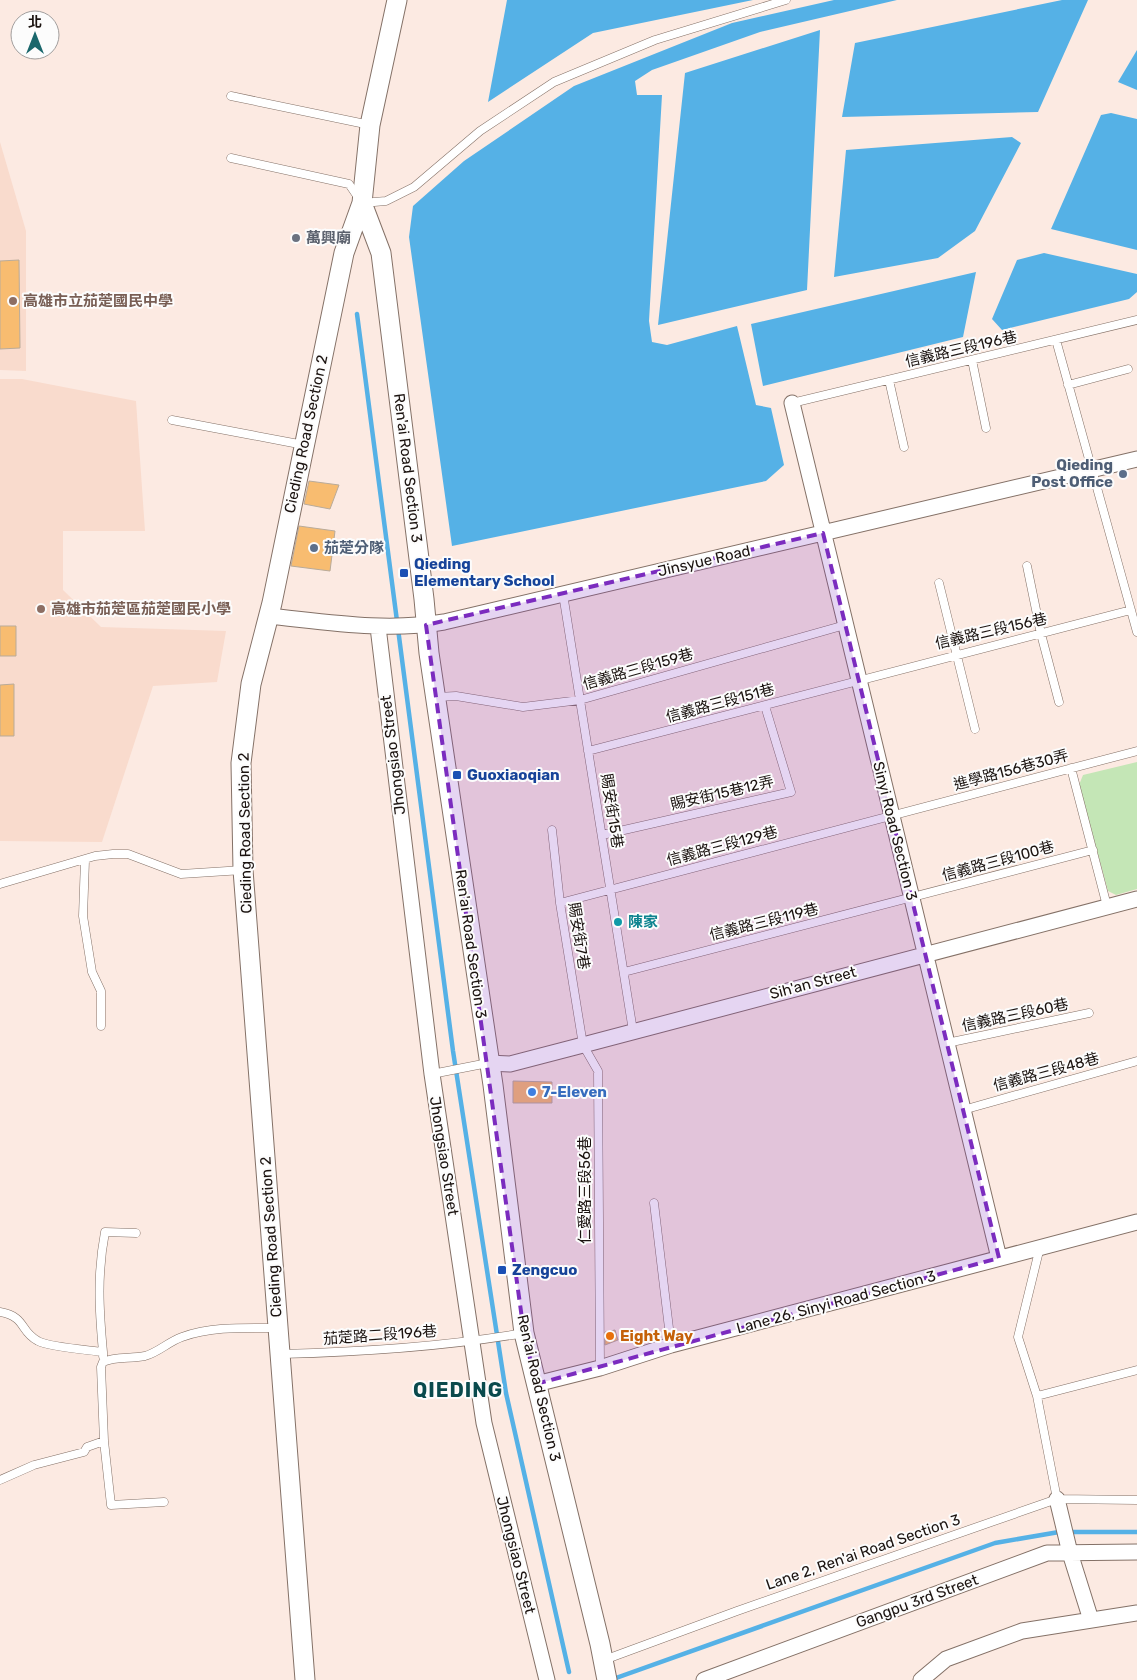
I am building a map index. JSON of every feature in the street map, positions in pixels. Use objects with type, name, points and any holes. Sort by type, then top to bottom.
[{"type":"street","name":"Cieding Road Section 2","points":[[305,1680],[243,870],[240,763],[251,684],[268,616],[344,253],[362,203],[370,125],[397,0]]},
{"type":"street","name":"Ren'ai Road Section 3","points":[[362,203],[381,253],[419,626],[435,697],[480,1065],[517,1334],[536,1384],[604,1660],[607,1680]]},
{"type":"street","name":"Sinyi Road Section 3","points":[[792,403],[999,1258]]},
{"type":"street","name":"Jinsyue Road","points":[[268,616],[382,627],[419,626],[1137,459]]},
{"type":"street","name":"Jhongsiao Street","points":[[382,627],[438,1073],[477,1340],[484,1422],[546,1680]]},
{"type":"street","name":"Sih'an Street","points":[[480,1065],[510,1064],[582,1046],[925,953],[1137,899]]},
{"type":"street","name":"Lane 26, Sinyi Road Section 3","points":[[536,1384],[600,1368],[671,1345],[1137,1222]]},
{"type":"street","points":[[1058,1500],[1070,1553],[1090,1620]]},
{"type":"street","name":"Gangpu 3rd Street","points":[[704,1680],[1047,1553],[1137,1552]]},
{"type":"street","points":[[921,1680],[946,1659],[1022,1631],[1137,1613]]},
{"type":"lane","points":[[231,158],[348,184],[362,203],[386,201],[414,187],[480,131],[554,82],[655,40],[786,0]]},
{"type":"lane","points":[[231,96],[370,125]]},
{"type":"lane","name":"信義路三段196巷","points":[[792,403],[1137,320]]},
{"type":"lane","points":[[1056,340],[1137,632]]},
{"type":"lane","points":[[972,360],[986,428]]},
{"type":"lane","points":[[1068,385],[1128,369]]},
{"type":"lane","points":[[888,380],[904,448]]},
{"type":"lane","points":[[172,420],[304,445]]},
{"type":"lane","points":[[1027,566],[1041,634],[1059,702]]},
{"type":"lane","points":[[939,583],[975,729]]},
{"type":"lane","name":"賜安街15巷","points":[[563,594],[633,1031]]},
{"type":"lane","name":"信義路三段156巷","points":[[858,678],[1041,634],[1131,610]]},
{"type":"lane","name":"信義路三段159巷","points":[[435,697],[456,696],[523,708],[580,700],[845,625]]},
{"type":"lane","name":"信義路三段151巷","points":[[588,750],[765,706],[858,678]]},
{"type":"lane","name":"賜安街15巷12弄","points":[[602,835],[791,792],[765,706]]},
{"type":"lane","name":"進學路156巷30弄","points":[[891,816],[1137,751]]},
{"type":"lane","points":[[1071,768],[1108,906]]},
{"type":"lane","name":"信義路三段129巷","points":[[560,903],[891,816]]},
{"type":"lane","name":"賜安街7巷","points":[[552,830],[560,903],[582,1046]]},
{"type":"lane","name":"信義路三段100巷","points":[[912,898],[1093,850]]},
{"type":"lane","points":[[0,884],[95,856],[128,854],[181,874],[243,870]]},
{"type":"lane","points":[[85,860],[83,916],[92,972],[101,991],[101,1026]]},
{"type":"lane","name":"信義路三段119巷","points":[[624,972],[912,898]]},
{"type":"lane","name":"信義路三段60巷","points":[[947,1044],[1089,1012]]},
{"type":"lane","name":"仁愛路三段56巷","points":[[582,1046],[598,1071],[600,1368]]},
{"type":"lane","name":"信義路三段48巷","points":[[963,1110],[1137,1061]]},
{"type":"lane","points":[[438,1073],[480,1065]]},
{"type":"lane","points":[[654,1203],[671,1345]]},
{"type":"lane","points":[[136,1233],[105,1232],[99,1264],[98,1289],[103,1352],[101,1367],[104,1441],[111,1505],[164,1502]]},
{"type":"lane","points":[[1040,1247],[1018,1337],[1037,1396],[1058,1500]]},
{"type":"lane","points":[[0,1312],[13,1314],[38,1342],[103,1352]]},
{"type":"lane","points":[[103,1362],[109,1359],[127,1359],[144,1356],[160,1351],[183,1336],[221,1328],[278,1328]]},
{"type":"lane","name":"茄萣路二段196巷","points":[[281,1354],[366,1352],[517,1334]]},
{"type":"lane","points":[[1037,1396],[1137,1370]]},
{"type":"lane","points":[[0,1480],[34,1465],[84,1452],[87,1447],[104,1441]]},
{"type":"lane","name":"Lane 2, Ren'ai Road Section 3","points":[[604,1660],[746,1608],[1058,1500],[1137,1500]]},
{"type":"highlighted area","points":[[823,533],[999,1258],[536,1384],[524,1333],[426,625]]},
{"type":"shaded area","name":"高雄市立茄萣國民中學","points":[[0,142],[26,231],[26,371],[0,370]]},
{"type":"shaded area","name":"高雄市茄萣區茄萣國民小學","points":[[0,379],[22,379],[136,401],[145,531],[63,531],[63,590],[101,627],[226,631],[217,682],[153,686],[102,842],[0,841]]},
{"type":"green space","points":[[1137,762],[1137,889],[1116,895],[1108,891],[1079,785],[1083,775]]},
{"type":"water","points":[[507,0],[753,0],[593,33],[488,102]]},
{"type":"water","points":[[834,0],[897,0],[760,32],[652,70],[635,81],[637,95],[662,95],[649,321],[652,342],[667,345],[737,326],[756,405],[771,408],[784,465],[766,481],[452,546],[409,237],[413,206],[464,161],[574,86],[732,23]]},
{"type":"water","points":[[1062,0],[1088,0],[1038,112],[842,117],[855,43]]},
{"type":"water","points":[[820,30],[807,290],[658,325],[685,73]]},
{"type":"water","points":[[1137,50],[1137,90],[1118,82]]},
{"type":"water","points":[[1111,113],[1137,119],[1137,250],[1051,229],[1101,115]]},
{"type":"water","points":[[1012,137],[1021,143],[975,231],[938,258],[834,277],[846,150]]},
{"type":"water","points":[[1044,253],[1137,274],[1137,292],[1129,299],[1002,330],[992,319],[1017,260]]},
{"type":"water","points":[[976,272],[963,337],[763,386],[751,324]]},
{"type":"building","points":[[19,260],[20,348],[0,349],[0,261]]},
{"type":"building","points":[[309,481],[339,485],[330,509],[304,504]]},
{"type":"building","points":[[299,526],[335,531],[330,571],[291,566]]},
{"type":"building","points":[[0,626],[16,626],[16,656],[0,656]]},
{"type":"building","points":[[14,684],[14,736],[0,736],[0,685]]},
{"type":"building","name":"7-Eleven","points":[[513,1081],[552,1082],[552,1103],[513,1103]]},
{"type":"building","name":"Eight Way","points":[[615,1330],[618,1340],[605,1345],[605,1332]]},
{"type":"waterway","points":[[357,314],[453,1051],[506,1393],[569,1672]]},
{"type":"waterway","points":[[613,1679],[995,1543],[1059,1532],[1137,1532]]},
{"type":"place","name":"萬興廟","points":[[296,238]]},
{"type":"place","name":"高雄市立茄萣國民中學","points":[[13,301]]},
{"type":"place","name":"Qieding Post Office","points":[[1123,474]]},
{"type":"place","name":"茄萣分隊","points":[[314,548]]},
{"type":"place","name":"Qieding Elementary School","points":[[404,573]]},
{"type":"place","name":"高雄市茄萣區茄萣國民小學","points":[[41,609]]},
{"type":"place","name":"Guoxiaoqian","points":[[457,775]]},
{"type":"place","name":"陳家","points":[[618,922]]},
{"type":"place","name":"7-Eleven","points":[[532,1092]]},
{"type":"place","name":"Zengcuo","points":[[502,1270]]},
{"type":"place","name":"Eight Way","points":[[610,1336]]},
{"type":"district","name":"QIEDING","points":[[458,1390]]}]
